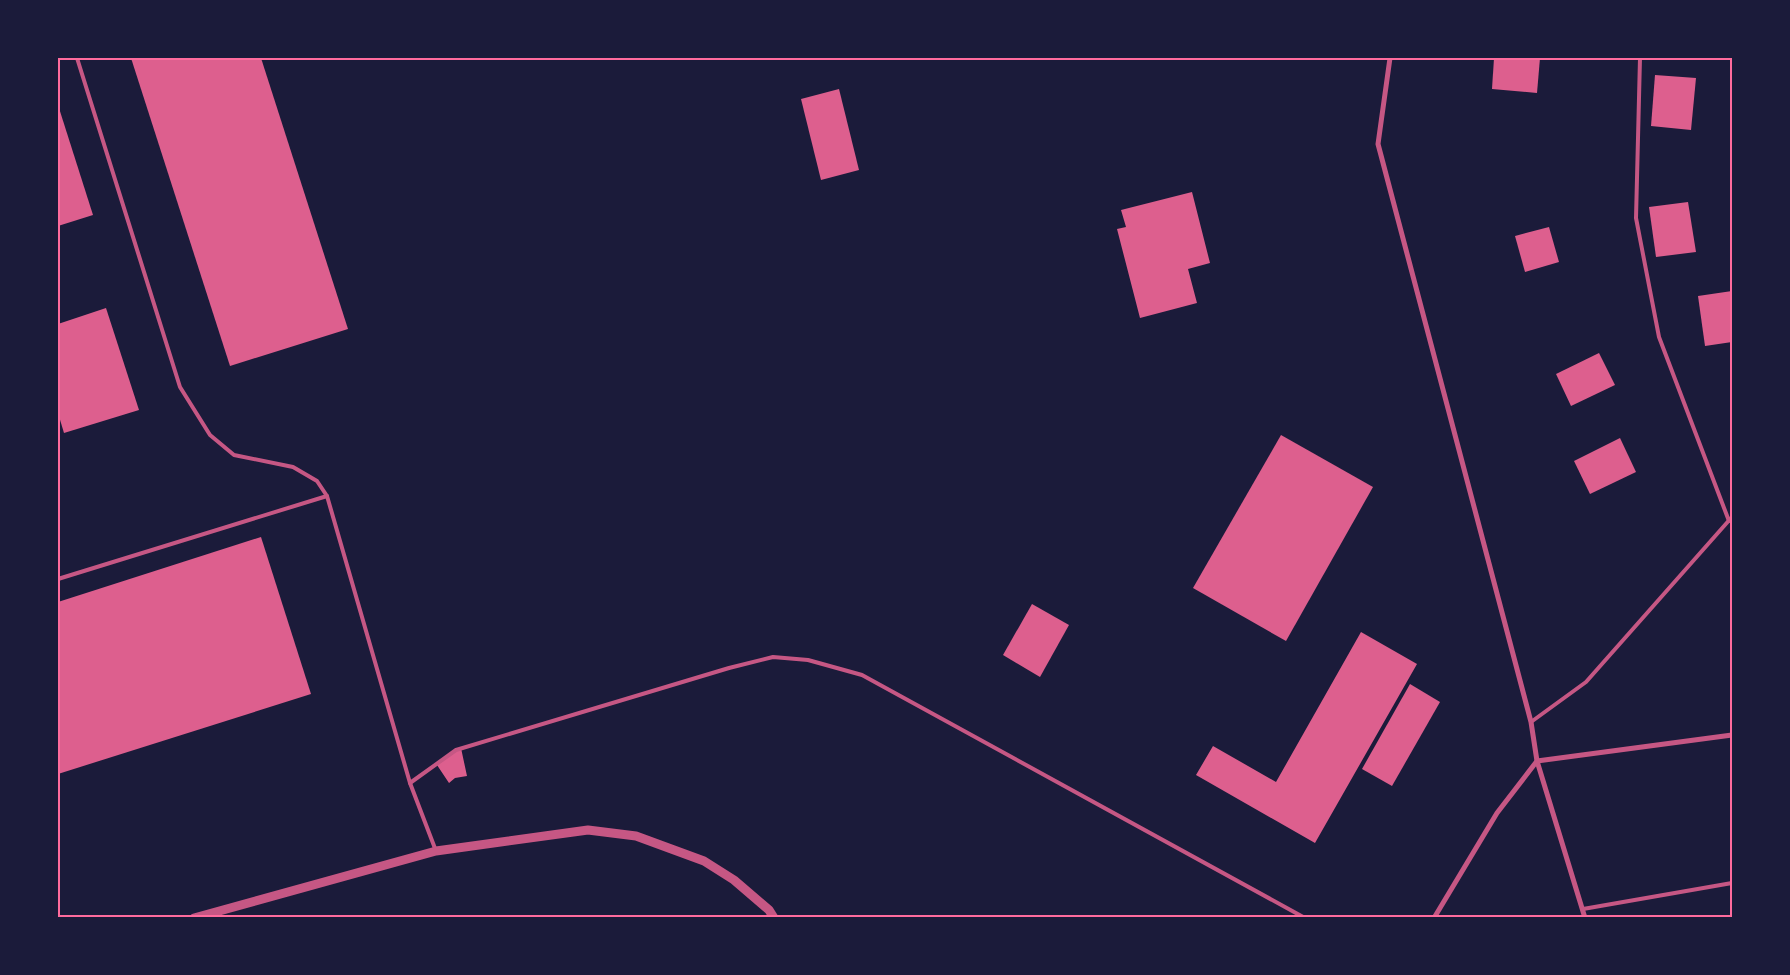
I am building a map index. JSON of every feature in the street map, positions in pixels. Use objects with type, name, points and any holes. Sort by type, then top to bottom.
[{"type":"street","points":[[1390,58],[1378,144],[1531,722],[1537,761],[1585,918]]},
{"type":"street","points":[[1434,918],[1497,813],[1537,761],[1732,736]]},
{"type":"street","points":[[194,918],[436,851],[588,830],[636,836],[704,861],[734,880],[769,910],[774,918]]},
{"type":"lane","points":[[77,58],[180,387],[210,435],[234,455],[293,467],[316,481],[327,496],[410,783],[436,851]]},
{"type":"lane","points":[[1640,58],[1636,218],[1659,337],[1729,521]]},
{"type":"lane","points":[[58,579],[327,496]]},
{"type":"lane","points":[[1531,722],[1586,682],[1732,517]]},
{"type":"lane","points":[[410,783],[461,748],[764,659],[773,657],[808,660],[862,675],[1305,918]]},
{"type":"lane","points":[[1582,909],[1732,883]]},
{"type":"building","points":[[131,58],[261,58],[348,329],[230,366]]},
{"type":"building","points":[[1494,58],[1540,58],[1537,93],[1492,89]]},
{"type":"building","points":[[1655,75],[1696,78],[1691,130],[1651,126]]},
{"type":"building","points":[[839,89],[859,170],[821,180],[801,99]]},
{"type":"building","points":[[58,105],[93,215],[58,226]]},
{"type":"building","points":[[1192,192],[1210,263],[1188,269],[1197,303],[1140,318],[1117,229],[1126,227],[1121,210]]},
{"type":"building","points":[[1688,202],[1696,252],[1656,257],[1649,207]]},
{"type":"building","points":[[1549,227],[1559,262],[1525,272],[1515,236]]},
{"type":"building","points":[[1732,291],[1732,342],[1705,346],[1698,296]]},
{"type":"building","points":[[106,308],[139,410],[64,433],[58,413],[58,324]]},
{"type":"building","points":[[1599,353],[1615,385],[1571,406],[1556,374]]},
{"type":"building","points":[[1281,435],[1373,487],[1286,641],[1193,588]]},
{"type":"building","points":[[1620,438],[1636,472],[1590,494],[1574,461]]},
{"type":"building","points":[[261,537],[311,694],[58,774],[58,602]]},
{"type":"building","points":[[1032,604],[1069,625],[1040,677],[1003,655]]},
{"type":"building","points":[[1361,632],[1417,664],[1315,843],[1196,775],[1213,746],[1276,782]]},
{"type":"building","points":[[1410,684],[1440,702],[1392,786],[1362,769]]},
{"type":"building","points":[[461,748],[467,776],[455,778],[449,783],[437,765]]}]
